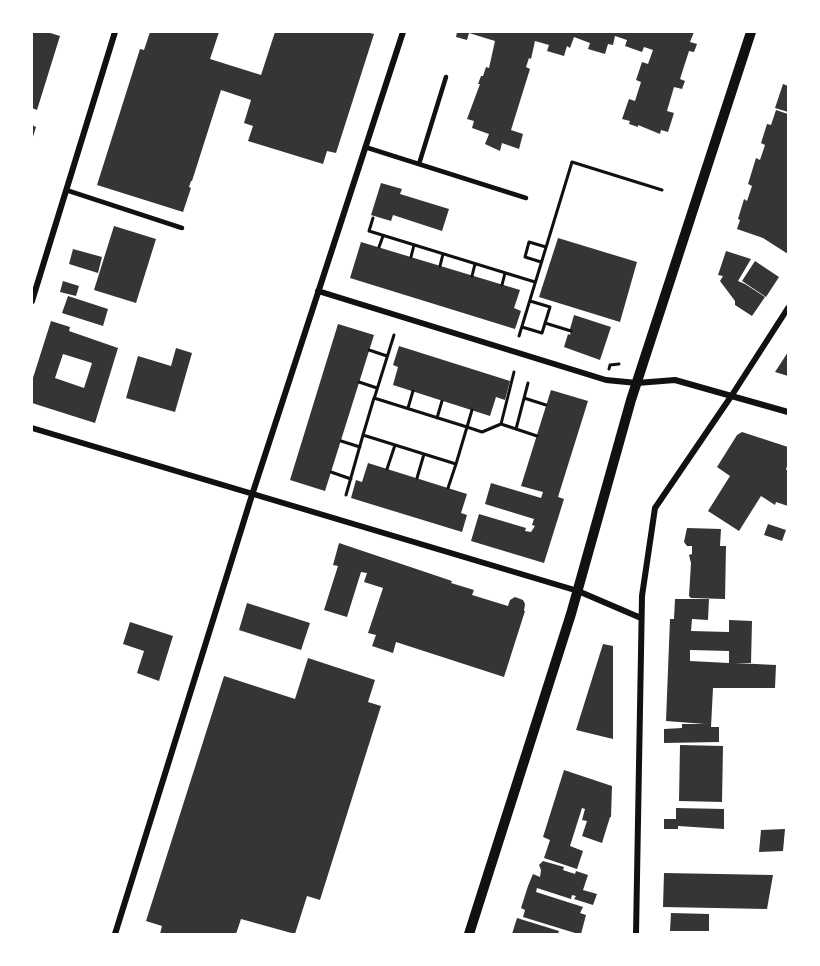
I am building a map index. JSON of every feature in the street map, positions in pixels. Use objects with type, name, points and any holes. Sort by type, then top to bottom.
[{"type":"street","points":[[32,301],[115,32]]},
{"type":"street","points":[[115,934],[252,495],[403,32]]},
{"type":"street","points":[[469,934],[578,591],[637,383],[751,32]]},
{"type":"street","points":[[318,291],[606,380],[637,383],[675,380],[789,412]]},
{"type":"street","points":[[636,934],[641,618],[655,508],[789,308]]},
{"type":"street","points":[[32,428],[578,591],[641,618]]},
{"type":"lane","points":[[419,164],[446,77]]},
{"type":"lane","points":[[365,147],[526,198]]},
{"type":"lane","points":[[66,190],[182,228]]},
{"type":"path","points":[[519,336],[572,162],[662,190]]},
{"type":"path","points":[[373,218],[369,231],[535,282]]},
{"type":"path","points":[[379,247],[383,236]]},
{"type":"path","points":[[541,262],[525,257],[529,242],[546,247]]},
{"type":"path","points":[[411,257],[414,245]]},
{"type":"path","points":[[440,266],[443,254]]},
{"type":"path","points":[[472,276],[475,264]]},
{"type":"path","points":[[502,285],[505,273]]},
{"type":"path","points":[[522,327],[542,333],[550,307],[530,301]]},
{"type":"path","points":[[545,323],[571,331]]},
{"type":"path","points":[[346,495],[394,335]]},
{"type":"path","points":[[369,350],[387,356]]},
{"type":"path","points":[[609,369],[610,365],[619,364]]},
{"type":"path","points":[[501,424],[514,372]]},
{"type":"path","points":[[359,382],[378,388]]},
{"type":"path","points":[[516,429],[528,383]]},
{"type":"path","points":[[408,408],[413,391]]},
{"type":"path","points":[[374,400],[374,398],[482,432],[501,424],[537,436]]},
{"type":"path","points":[[524,398],[546,405]]},
{"type":"path","points":[[437,418],[442,400]]},
{"type":"path","points":[[448,488],[472,410]]},
{"type":"path","points":[[363,435],[456,464]]},
{"type":"path","points":[[340,441],[360,447]]},
{"type":"path","points":[[387,469],[395,445]]},
{"type":"path","points":[[417,478],[423,454]]},
{"type":"path","points":[[331,472],[351,479]]},
{"type":"building","points":[[32,32],[47,32],[60,36],[37,110],[32,108]]},
{"type":"building","points":[[150,32],[219,32],[210,59],[261,75],[275,32],[366,32],[374,34],[336,153],[327,151],[323,164],[248,141],[253,126],[244,123],[251,100],[221,90],[183,212],[97,185],[140,49],[144,50]]},
{"type":"building","points":[[457,32],[694,32],[690,42],[697,44],[694,52],[689,51],[680,79],[685,81],[682,89],[674,87],[667,111],[674,113],[668,132],[661,130],[660,134],[638,125],[638,127],[629,124],[630,121],[622,119],[629,99],[635,101],[641,82],[636,80],[642,62],[648,64],[653,50],[644,47],[642,52],[625,46],[627,40],[615,36],[613,45],[608,44],[605,54],[588,49],[590,43],[574,37],[570,48],[567,46],[564,56],[547,51],[549,45],[535,41],[531,59],[529,58],[526,67],[530,69],[511,130],[523,134],[519,149],[502,143],[500,151],[485,144],[489,134],[472,128],[474,121],[467,119],[481,76],[486,67],[489,68],[495,41],[469,33],[467,40],[456,37]]},
{"type":"building","points":[[783,84],[788,86],[788,112],[775,108]]},
{"type":"building","points":[[776,110],[788,114],[788,254],[763,238],[737,229],[744,199],[747,201],[752,186],[748,184],[756,158],[760,160],[765,145],[761,143],[767,124],[771,125]]},
{"type":"building","points":[[32,125],[36,127],[32,140]]},
{"type":"building","points":[[381,183],[402,189],[400,194],[449,209],[442,231],[393,215],[391,221],[371,215]]},
{"type":"building","points":[[114,226],[156,239],[136,303],[94,290]]},
{"type":"building","points":[[558,238],[637,262],[620,322],[539,297]]},
{"type":"building","points":[[361,242],[520,290],[514,308],[521,311],[515,329],[350,278]]},
{"type":"building","points":[[73,249],[102,257],[98,273],[69,264]]},
{"type":"building","points":[[726,251],[751,259],[738,281],[765,297],[752,316],[735,305],[735,301],[720,281],[723,276],[718,275]]},
{"type":"building","points":[[755,261],[779,277],[766,297],[742,281]]},
{"type":"building","points":[[63,281],[79,286],[76,296],[60,292]]},
{"type":"building","points":[[68,296],[108,309],[103,326],[62,313]]},
{"type":"building","points":[[574,315],[611,327],[600,360],[564,347],[568,334],[570,335]]},
{"type":"building","points":[[51,321],[70,327],[69,331],[118,348],[95,423],[32,403],[32,381]],"holes":[[[63,354],[92,363],[84,388],[55,378]]]},
{"type":"building","points":[[338,324],[374,335],[325,491],[290,480]]},
{"type":"building","points":[[399,346],[510,381],[505,400],[496,397],[490,416],[393,385],[398,367],[393,365]]},
{"type":"building","points":[[176,348],[192,353],[175,412],[126,398],[138,356],[171,366]]},
{"type":"building","points":[[788,352],[788,376],[775,372]]},
{"type":"building","points":[[551,390],[588,401],[558,497],[564,499],[544,563],[471,541],[479,514],[526,528],[525,531],[531,532],[535,526],[532,525],[534,519],[485,504],[491,483],[541,498],[543,492],[521,486]]},
{"type":"building","points":[[742,432],[788,447],[786,470],[788,470],[788,506],[776,502],[775,505],[761,496],[739,531],[708,511],[730,476],[717,467],[737,435]]},
{"type":"building","points":[[368,463],[467,494],[461,513],[467,515],[462,532],[351,498],[356,480],[362,482]]},
{"type":"building","points":[[768,524],[786,530],[782,541],[764,535]]},
{"type":"building","points":[[687,528],[721,529],[720,546],[726,546],[725,599],[691,598],[689,596],[691,563],[689,555],[692,554],[692,546],[687,546],[684,542]]},
{"type":"building","points":[[339,543],[452,581],[451,583],[474,590],[472,595],[508,606],[510,600],[515,597],[523,600],[525,611],[504,677],[396,642],[393,653],[372,646],[376,635],[368,633],[383,588],[364,582],[367,573],[361,572],[347,617],[324,610],[338,566],[333,565]]},
{"type":"building","points":[[675,599],[709,599],[708,620],[692,619],[691,631],[729,632],[729,620],[752,621],[751,663],[735,663],[776,665],[775,688],[713,688],[711,727],[719,727],[719,742],[664,743],[664,729],[682,728],[682,724],[705,724],[666,721],[670,619],[674,619]],"holes":[[[690,650],[729,651],[729,663],[690,661]]]},
{"type":"building","points":[[247,603],[310,623],[301,650],[239,630]]},
{"type":"building","points":[[130,622],[173,636],[159,681],[137,673],[144,651],[123,644]]},
{"type":"building","points":[[603,644],[613,646],[613,739],[576,730]]},
{"type":"building","points":[[308,658],[375,680],[368,702],[381,706],[320,900],[307,896],[295,934],[241,919],[236,934],[160,934],[162,926],[146,921],[224,676],[295,699]]},
{"type":"building","points":[[680,745],[723,746],[722,802],[679,801]]},
{"type":"building","points":[[564,770],[612,786],[611,817],[602,843],[582,836],[587,821],[582,820],[585,809],[582,808],[570,846],[583,851],[577,869],[544,858],[550,840],[543,837]]},
{"type":"building","points":[[676,808],[724,809],[724,829],[678,826],[678,829],[664,829],[664,819],[676,819]]},
{"type":"building","points":[[785,829],[783,851],[759,852],[761,830]]},
{"type":"building","points":[[543,861],[564,867],[563,870],[575,874],[576,871],[588,875],[583,890],[597,894],[593,905],[574,899],[576,896],[572,895],[571,899],[537,888],[536,892],[583,907],[580,913],[586,915],[581,934],[574,934],[523,917],[525,910],[521,908],[528,886],[533,874],[540,877],[539,865]]},
{"type":"building","points":[[664,873],[773,875],[767,909],[663,907]]},
{"type":"building","points":[[671,913],[709,914],[709,931],[670,931]]},
{"type":"building","points":[[517,918],[559,931],[558,934],[512,934]]}]
